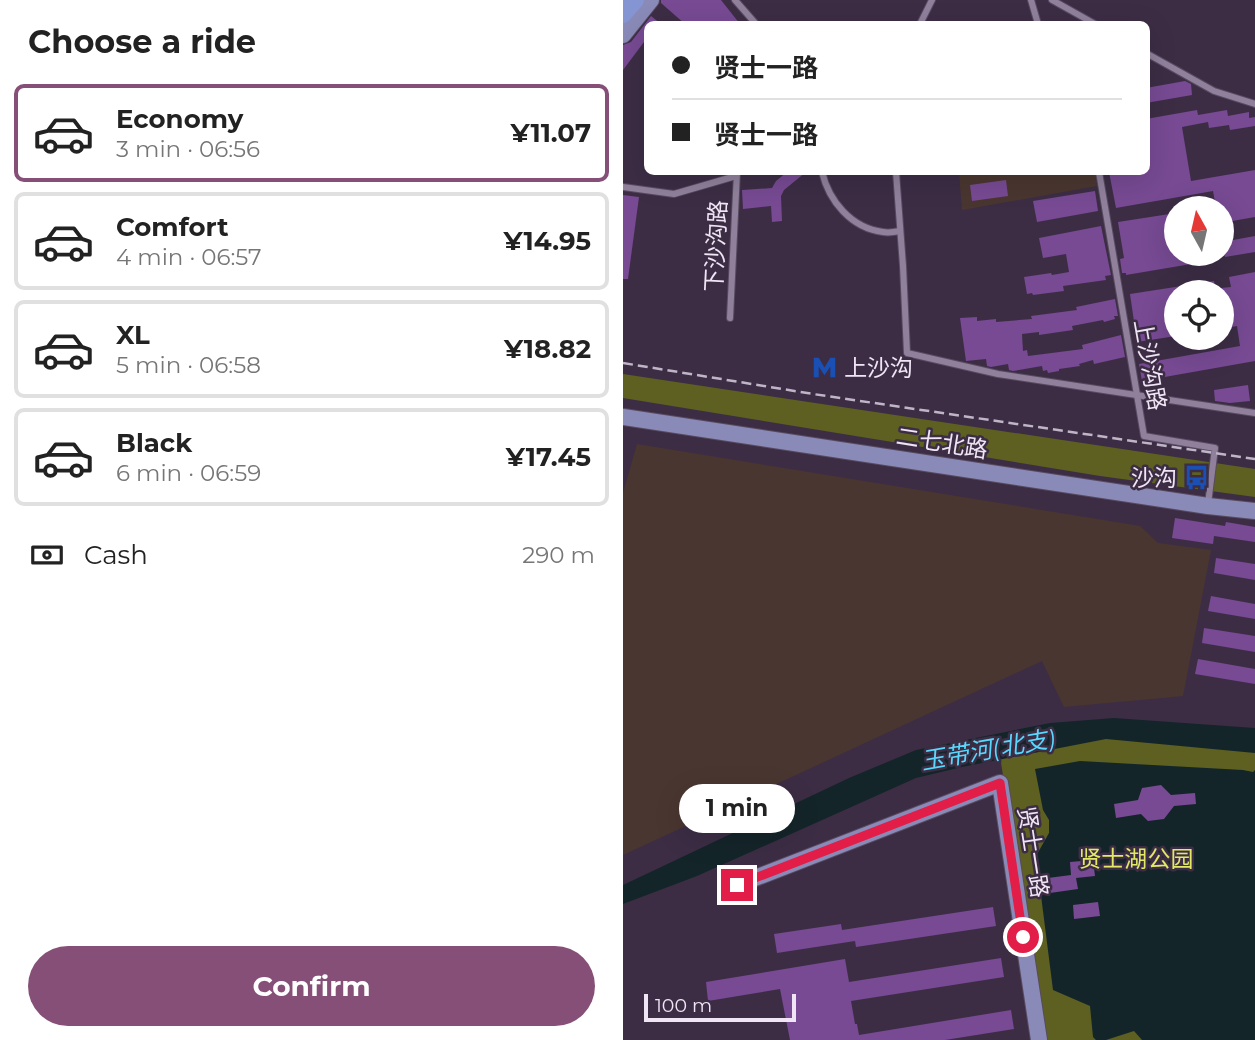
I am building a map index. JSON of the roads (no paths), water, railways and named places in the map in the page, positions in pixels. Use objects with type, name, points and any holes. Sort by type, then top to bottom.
[{"type":"main road","points":[[623,15],[635,0]]},
{"type":"main road","points":[[623,35],[651,0]]},
{"type":"main road","name":"二七北路","points":[[623,417],[1255,512]]},
{"type":"main road","name":"贤士一路","points":[[737,885],[1000,783],[1039,1040]]},
{"type":"lane","points":[[735,0],[752,21]]},
{"type":"lane","points":[[922,21],[932,0]]},
{"type":"lane","points":[[1031,0],[1037,21]]},
{"type":"lane","points":[[1052,0],[1090,21]]},
{"type":"lane","points":[[1150,55],[1213,91],[1255,104]]},
{"type":"lane","name":"下沙沟路","points":[[623,187],[674,194],[733,175]]},
{"type":"lane","name":"下沙沟路","points":[[730,318],[736,175]]},
{"type":"lane","points":[[823,175],[825,185],[842,211],[863,226],[884,232],[900,231]]},
{"type":"lane","points":[[896,175],[908,353],[998,374],[1255,412]]},
{"type":"lane","name":"上沙沟路","points":[[1100,175],[1144,436],[1215,448],[1207,506]]},
{"type":"water","name":"玉带河(北支)","points":[[1114,718],[1255,728],[1255,753],[1106,739],[962,767],[916,778],[697,876],[623,904],[623,885],[849,778],[916,750],[1050,723]]},
{"type":"water","name":"贤士湖公园","points":[[1080,761],[1253,772],[1255,770],[1255,1040],[1142,1040],[1134,1031],[1106,1040],[1096,1040],[1093,1037],[1090,1006],[1053,990],[1036,856],[1049,833],[1049,820],[1043,810],[1035,769]]},
{"type":"railway","points":[[623,363],[813,394],[1255,459]]},
{"type":"place","name":"上沙沟","points":[[824,368]]},
{"type":"place","name":"沙沟","points":[[1197,478]]}]
